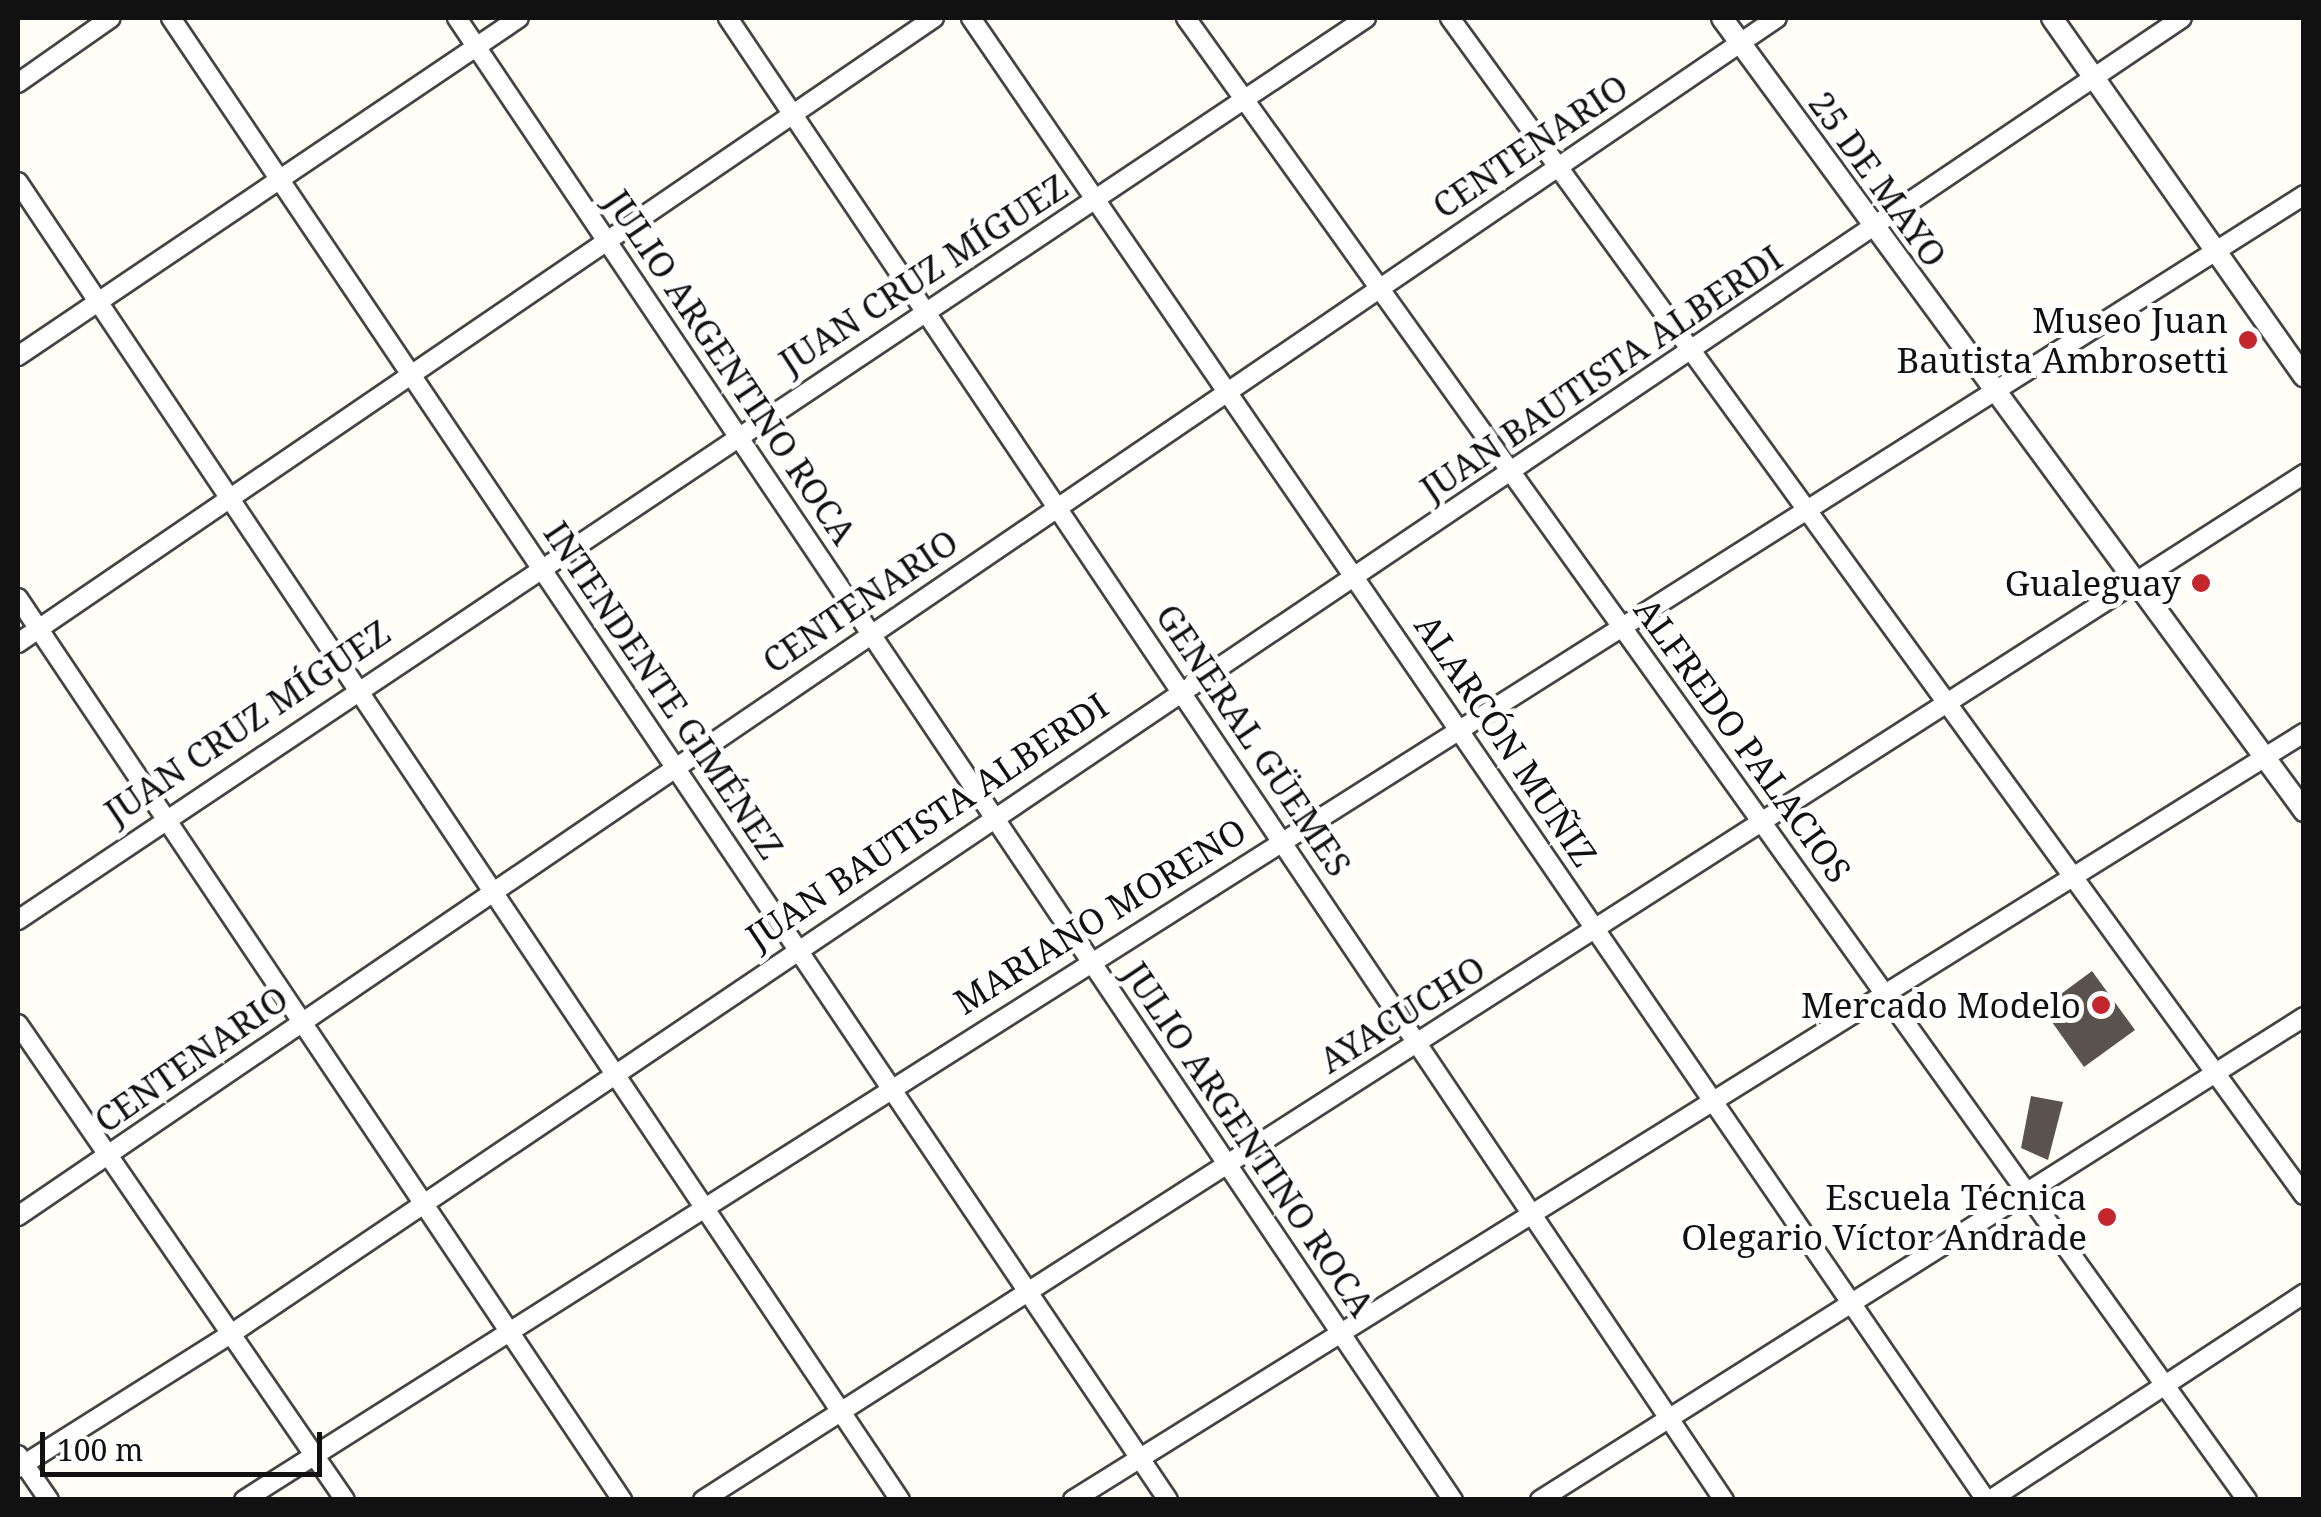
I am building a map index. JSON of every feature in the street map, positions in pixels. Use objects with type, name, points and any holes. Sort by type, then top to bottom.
[{"type":"street","points":[[18,84],[112,18]]},
{"type":"street","name":"INTENDENTE GIMÉNEZ","points":[[171,18],[1168,1500]]},
{"type":"street","name":"JULIO ARGENTINO ROCA","points":[[457,18],[1452,1500]]},
{"type":"street","points":[[18,356],[98,300],[284,182],[519,18]]},
{"type":"street","name":"GENERAL GÜEMES","points":[[728,18],[1724,1500]]},
{"type":"street","points":[[18,644],[228,496],[934,18]]},
{"type":"street","name":"ALARCÓN MUÑIZ","points":[[971,18],[1989,1500]]},
{"type":"street","name":"ALFREDO PALACIOS","points":[[1186,18],[2247,1500]]},
{"type":"street","name":"JUAN CRUZ MÍGUEZ","points":[[18,920],[355,686],[738,436],[925,308],[1096,200],[1366,18]]},
{"type":"street","points":[[1450,18],[2304,1195]]},
{"type":"street","name":"25 DE MAYO","points":[[1722,18],[1872,228],[2304,811]]},
{"type":"street","name":"CENTENARIO","points":[[18,1216],[1057,504],[1229,394],[1777,18]]},
{"type":"street","points":[[2052,18],[2304,376]]},
{"type":"street","name":"JUAN BAUTISTA ALBERDI","points":[[20,1462],[231,1334],[612,1069],[994,818],[1181,689],[1356,579],[2182,18]]},
{"type":"street","points":[[18,182],[900,1500]]},
{"type":"street","name":"MARIANO MORENO","points":[[244,1500],[316,1457],[702,1203],[1460,732],[2304,195]]},
{"type":"street","name":"AYACUCHO","points":[[703,1500],[1026,1288],[1598,931],[2304,474]]},
{"type":"street","points":[[18,598],[622,1500]]},
{"type":"street","points":[[1073,1500],[2304,733]]},
{"type":"street","points":[[1540,1500],[2304,1017]]},
{"type":"street","points":[[18,1024],[346,1500]]},
{"type":"street","points":[[1989,1500],[2304,1294]]},
{"type":"street","points":[[20,1462],[48,1500]]},
{"type":"building","points":[[2092,971],[2135,1030],[2084,1067],[2042,1008]]},
{"type":"building","points":[[2031,1096],[2063,1102],[2048,1160],[2021,1148]]},
{"type":"place","name":"Museo Juan Bautista Ambrosetti","points":[[2248,340]]},
{"type":"place","name":"Gualeguay","points":[[2201,583]]},
{"type":"place","name":"Mercado Modelo","points":[[2101,1005]]},
{"type":"place","name":"Escuela Técnica Olegario Víctor Andrade","points":[[2107,1217]]}]
